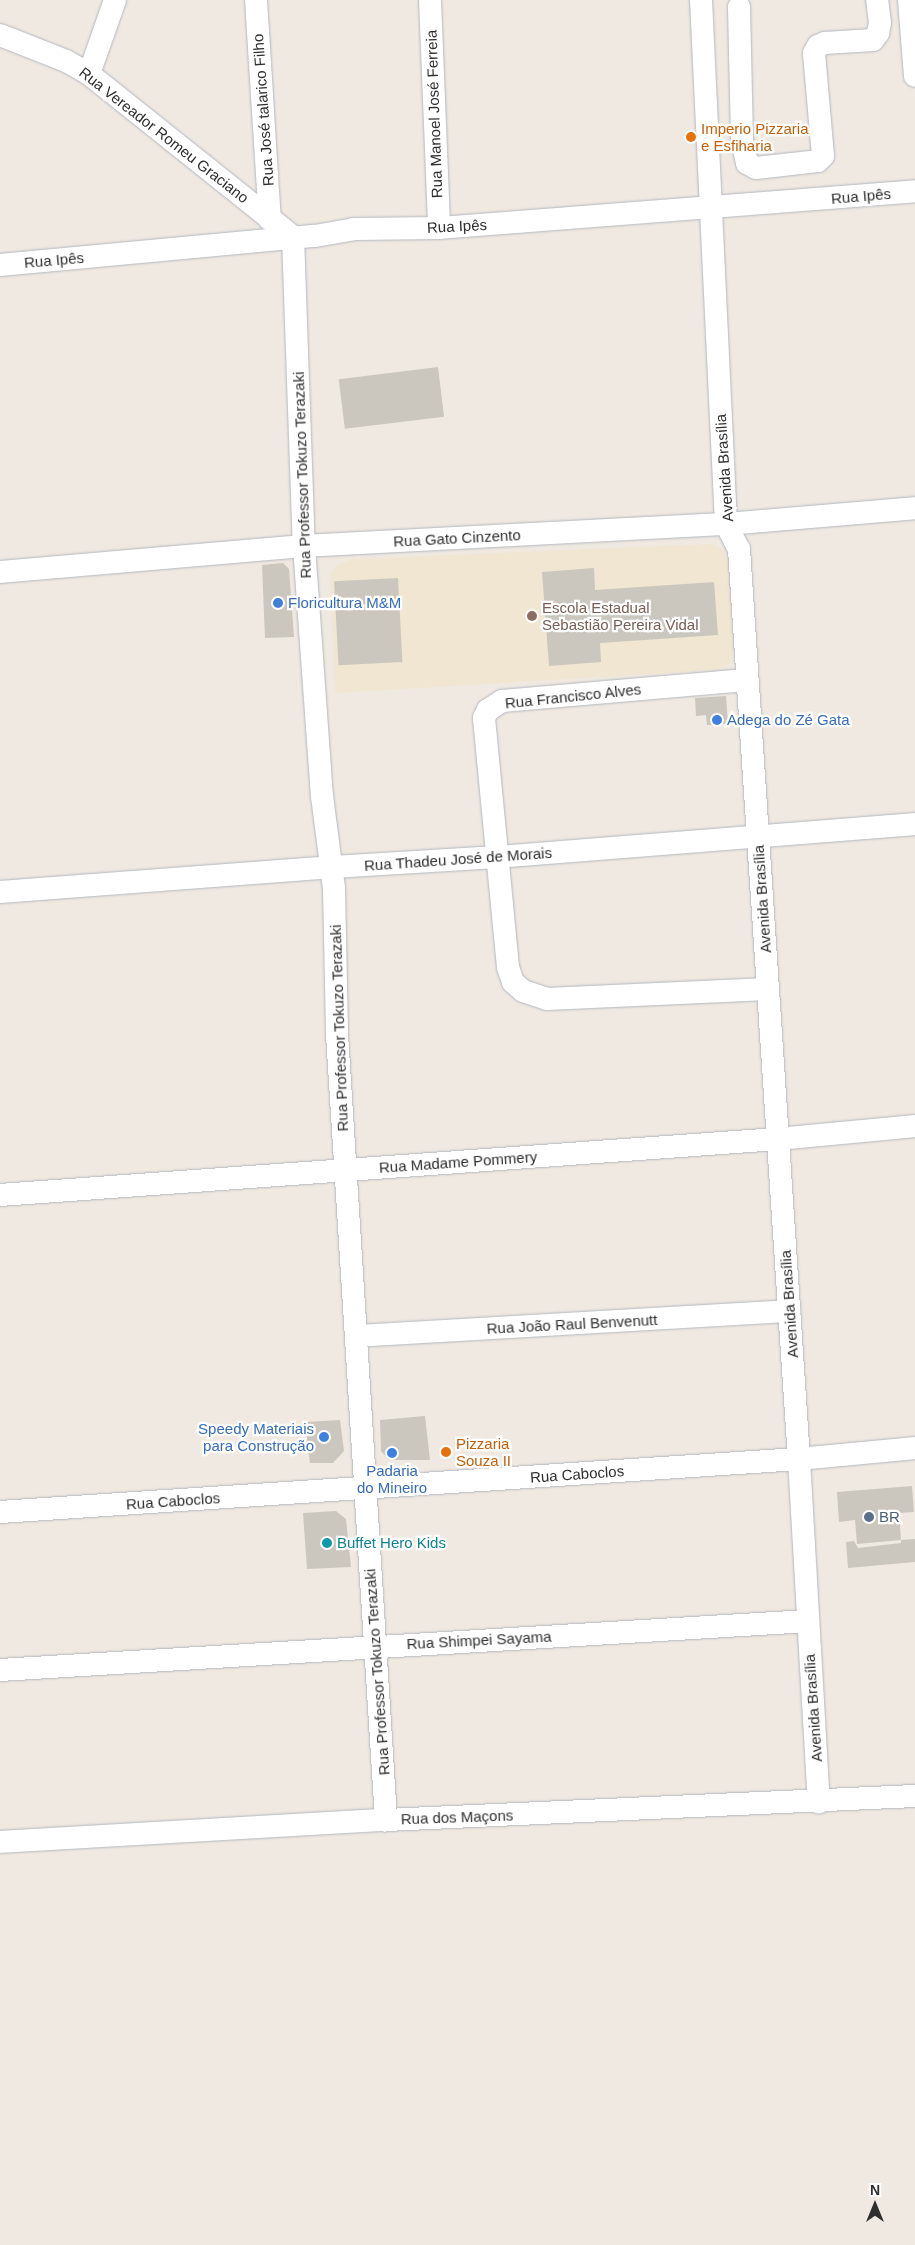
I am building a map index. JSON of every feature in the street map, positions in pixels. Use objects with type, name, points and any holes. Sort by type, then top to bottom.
[{"type":"street","points":[[89,74],[115,0]]},
{"type":"street","name":"Rua José talarico Filho","points":[[256,0],[270,220]]},
{"type":"street","name":"Rua Manoel José Ferreia","points":[[430,0],[439,228]]},
{"type":"street","name":"Avenida Brasília","points":[[701,0],[726,524],[739,549],[746,680],[800,1459],[819,1802]]},
{"type":"street","points":[[739,7],[742,141],[747,163],[756,168],[821,159],[823,156],[814,53],[818,46],[825,43],[873,40],[878,33],[880,23],[877,0]]},
{"type":"street","points":[[909,0],[915,76]]},
{"type":"street","name":"Rua Vereador Romeu Graciano","points":[[0,35],[66,61],[89,74],[293,237]]},
{"type":"street","name":"Rua Ipês","points":[[0,265],[354,230],[439,228],[711,209],[915,191]]},
{"type":"street","name":"Rua Professor Tokuzo Terazaki","points":[[293,237],[304,546],[322,796],[333,867],[337,1034],[386,1820]]},
{"type":"street","name":"Rua Gato Cinzento","points":[[0,572],[304,546],[726,524],[915,508]]},
{"type":"street","name":"Rua Francisco Alves","points":[[746,680],[502,702],[494,705],[484,718],[508,967],[513,982],[529,994],[548,999],[768,989]]},
{"type":"street","name":"Rua Thadeu José de Morais","points":[[0,892],[333,867],[497,857],[915,824]]},
{"type":"street","name":"Rua Madame Pommery","points":[[0,1195],[778,1139],[915,1126]]},
{"type":"street","name":"Rua João Raul Benvenutt","points":[[356,1336],[789,1311]]},
{"type":"street","name":"Rua Caboclos","points":[[0,1512],[800,1459],[915,1448]]},
{"type":"street","name":"Rua Shimpei Sayama","points":[[0,1670],[808,1621]]},
{"type":"street","name":"Rua dos Maçons","points":[[0,1842],[386,1820],[819,1802],[915,1796]]},
{"type":"shaded area","name":"Escola Estadual Sebastião Pereira Vidal","points":[[712,544],[722,550],[729,560],[735,648],[730,664],[715,670],[335,693],[330,575],[337,565],[352,559]]},
{"type":"building","points":[[438,367],[444,417],[345,429],[339,379]]},
{"type":"building","name":"Floricultura M&M","points":[[283,563],[289,569],[294,637],[265,638],[262,565]]},
{"type":"building","points":[[594,568],[595,590],[714,582],[718,635],[600,643],[601,662],[549,666],[542,572]]},
{"type":"building","points":[[398,578],[402,662],[338,665],[334,581]]},
{"type":"building","points":[[726,696],[728,724],[707,725],[706,715],[696,716],[695,698]]},
{"type":"building","points":[[425,1416],[430,1460],[389,1460],[381,1451],[380,1420]]},
{"type":"building","name":"Speedy Materiais para Construção","points":[[340,1420],[344,1451],[333,1463],[310,1463],[305,1422]]},
{"type":"building","name":"BR","points":[[912,1486],[914,1512],[899,1513],[901,1540],[857,1544],[855,1520],[839,1522],[837,1492]]},
{"type":"building","name":"Buffet Hero Kids","points":[[336,1511],[346,1519],[351,1567],[307,1569],[303,1513]]},
{"type":"building","points":[[915,1539],[915,1562],[848,1568],[846,1542],[854,1541],[858,1548],[901,1543],[901,1540]]},
{"type":"place","name":"Imperio Pizzaria e Esfiharia","points":[[691,137]]},
{"type":"place","name":"Floricultura M&M","points":[[278,603]]},
{"type":"place","name":"Escola Estadual Sebastião Pereira Vidal","points":[[532,616]]},
{"type":"place","name":"Adega do Zé Gata","points":[[717,720]]},
{"type":"place","name":"Speedy Materiais para Construção","points":[[324,1437]]},
{"type":"place","name":"Pizzaria Souza II","points":[[446,1452]]},
{"type":"place","name":"Padaria do Mineiro","points":[[392,1453]]},
{"type":"place","name":"BR","points":[[869,1517]]},
{"type":"place","name":"Buffet Hero Kids","points":[[327,1543]]}]
